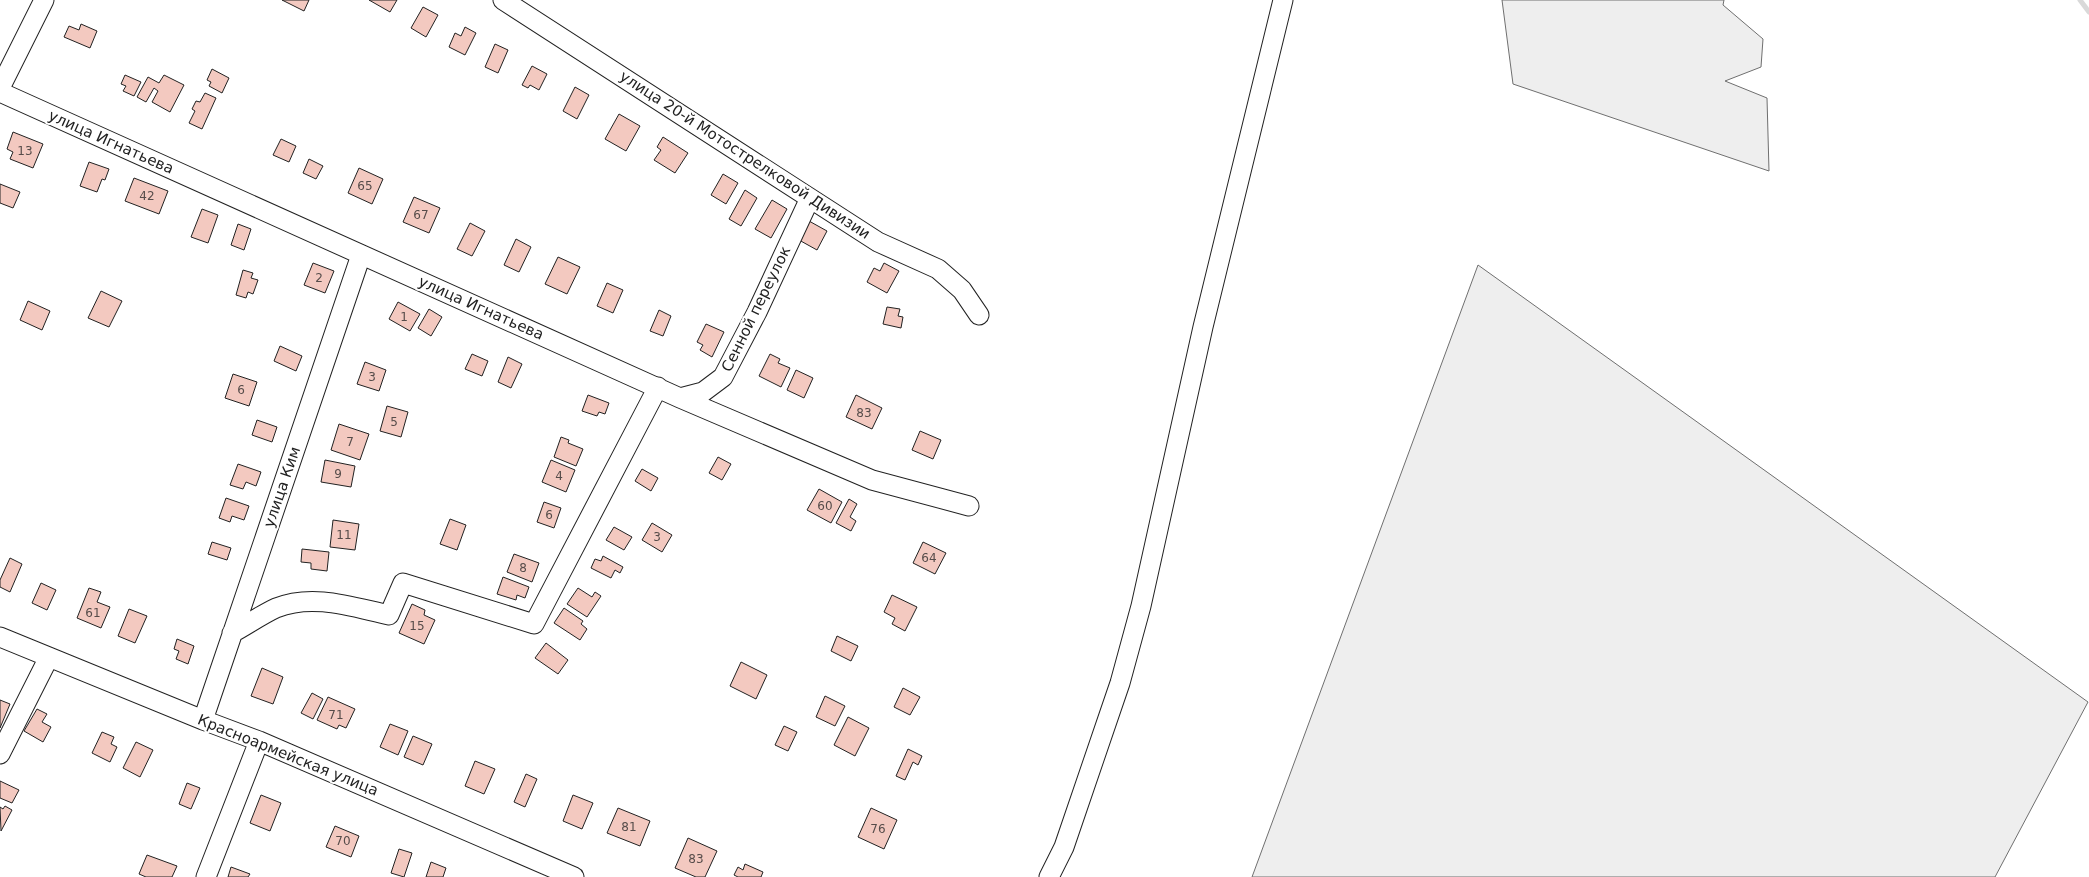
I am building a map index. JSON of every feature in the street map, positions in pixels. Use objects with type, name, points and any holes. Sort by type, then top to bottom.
[{"type":"street","points":[[0,88],[44,0]]},
{"type":"street","name":"улица 20-й Мотострелковой Дивизии","points":[[503,0],[878,242],[938,269],[962,290],[979,315]]},
{"type":"street","points":[[1049,877],[1064,846],[1120,683],[1141,606],[1203,327],[1283,0]]},
{"type":"street","name":"улица Игнатьева","points":[[0,92],[680,398],[872,480],[968,506]]},
{"type":"street","name":"Сенной переулок","points":[[680,398],[703,392],[724,377],[757,312],[810,198]]},
{"type":"street","name":"улица Ким","points":[[202,720],[362,254]]},
{"type":"street","points":[[232,633],[276,608],[316,600],[390,615],[403,583],[534,624],[658,388]]},
{"type":"street","name":"Красноармейская улица","points":[[0,636],[49,658],[259,741],[574,877]]},
{"type":"street","points":[[0,754],[49,658]]},
{"type":"street","points":[[206,877],[259,741]]},
{"type":"shaded area","points":[[1502,0],[1724,0],[1723,5],[1763,39],[1761,67],[1725,81],[1767,98],[1769,171],[1513,84]]},
{"type":"shaded area","points":[[1478,265],[2088,702],[1995,877],[1252,877]]},
{"type":"building","points":[[282,0],[309,0],[304,11]]},
{"type":"building","points":[[369,0],[397,0],[390,12]]},
{"type":"building","points":[[423,7],[438,15],[426,37],[411,28]]},
{"type":"building","points":[[81,24],[97,31],[90,48],[64,37],[69,26],[79,30]]},
{"type":"building","points":[[465,27],[476,33],[465,55],[449,47],[455,33],[461,36]]},
{"type":"building","points":[[495,44],[508,50],[498,73],[485,67]]},
{"type":"building","points":[[532,66],[547,74],[539,90],[530,85],[528,88],[522,85]]},
{"type":"building","points":[[212,69],[229,78],[222,93],[209,86],[211,82],[207,80]]},
{"type":"building","points":[[125,75],[141,82],[134,96],[123,91],[126,86],[121,84]]},
{"type":"building","points":[[164,75],[184,85],[170,112],[152,102],[158,91],[154,88],[146,102],[137,97],[148,77],[159,83]]},
{"type":"building","points":[[575,87],[589,95],[577,119],[563,111]]},
{"type":"building","points":[[205,93],[216,98],[202,129],[189,123],[195,111],[192,109],[196,101],[200,102]]},
{"type":"building","points":[[619,114],[640,126],[626,151],[605,139]]},
{"type":"building","points":[[13,132],[43,144],[33,168],[10,159],[13,152],[7,149]]},
{"type":"building","points":[[663,137],[688,153],[675,173],[654,160],[661,150],[657,147]]},
{"type":"building","points":[[281,139],[296,146],[289,162],[273,155]]},
{"type":"building","points":[[309,159],[323,166],[316,179],[303,173]]},
{"type":"building","points":[[89,162],[109,169],[105,180],[102,179],[97,192],[80,186]]},
{"type":"building","points":[[359,168],[383,179],[372,204],[348,193]]},
{"type":"building","points":[[723,174],[738,183],[726,204],[711,195]]},
{"type":"building","points":[[134,178],[168,191],[159,214],[125,201]]},
{"type":"building","points":[[0,184],[20,192],[13,208],[0,203]]},
{"type":"building","points":[[745,190],[757,198],[741,226],[729,219]]},
{"type":"building","points":[[414,197],[440,208],[429,233],[403,222]]},
{"type":"building","points":[[772,200],[787,209],[771,238],[755,229]]},
{"type":"building","points":[[202,209],[218,215],[208,243],[191,237]]},
{"type":"building","points":[[809,221],[827,231],[817,250],[799,240]]},
{"type":"building","points":[[470,223],[485,231],[472,256],[457,249]]},
{"type":"building","points":[[238,224],[251,229],[244,250],[231,245]]},
{"type":"building","points":[[516,239],[531,247],[519,272],[504,265]]},
{"type":"building","points":[[558,257],[580,267],[567,294],[545,284]]},
{"type":"building","points":[[313,263],[334,271],[325,293],[304,285]]},
{"type":"building","points":[[884,263],[899,271],[887,293],[867,282],[874,268],[880,271]]},
{"type":"building","points":[[243,270],[253,273],[251,278],[258,280],[253,294],[248,292],[246,298],[236,295]]},
{"type":"building","points":[[607,283],[623,290],[613,313],[597,306]]},
{"type":"building","points":[[101,291],[122,301],[109,327],[88,318]]},
{"type":"building","points":[[28,301],[50,311],[42,330],[20,320]]},
{"type":"building","points":[[398,302],[420,314],[410,331],[389,319]]},
{"type":"building","points":[[887,307],[900,309],[898,316],[903,317],[901,328],[883,324]]},
{"type":"building","points":[[429,309],[442,317],[431,336],[418,328]]},
{"type":"building","points":[[659,310],[671,316],[663,336],[650,331]]},
{"type":"building","points":[[706,324],[724,332],[712,357],[700,350],[703,345],[697,342]]},
{"type":"building","points":[[280,346],[302,356],[296,371],[274,361]]},
{"type":"building","points":[[472,354],[488,361],[482,376],[465,369]]},
{"type":"building","points":[[770,354],[780,359],[778,363],[790,368],[781,387],[759,376]]},
{"type":"building","points":[[508,357],[522,364],[511,388],[498,382]]},
{"type":"building","points":[[365,362],[386,370],[379,391],[357,384]]},
{"type":"building","points":[[796,370],[813,378],[804,398],[787,390]]},
{"type":"building","points":[[233,374],[257,382],[249,406],[225,398]]},
{"type":"building","points":[[588,395],[609,403],[605,414],[599,412],[597,416],[582,411]]},
{"type":"building","points":[[856,395],[882,408],[872,429],[846,417]]},
{"type":"building","points":[[387,406],[408,412],[401,437],[380,431]]},
{"type":"building","points":[[257,420],[277,427],[272,442],[252,435]]},
{"type":"building","points":[[339,424],[369,434],[360,460],[331,450]]},
{"type":"building","points":[[920,431],[941,440],[933,459],[912,450]]},
{"type":"building","points":[[561,437],[569,440],[568,443],[583,449],[576,466],[554,457]]},
{"type":"building","points":[[718,457],[731,464],[722,480],[709,473]]},
{"type":"building","points":[[325,460],[355,466],[351,487],[321,482]]},
{"type":"building","points":[[551,460],[575,470],[566,492],[542,482]]},
{"type":"building","points":[[238,464],[261,472],[256,486],[246,482],[243,489],[230,485]]},
{"type":"building","points":[[642,469],[658,478],[651,491],[635,481]]},
{"type":"building","points":[[819,489],[842,502],[831,523],[807,510]]},
{"type":"building","points":[[226,498],[249,506],[244,520],[232,516],[230,522],[219,518]]},
{"type":"building","points":[[849,499],[857,504],[850,517],[856,521],[851,531],[836,523]]},
{"type":"building","points":[[544,502],[561,508],[554,528],[537,522]]},
{"type":"building","points":[[450,519],[466,525],[457,550],[440,544]]},
{"type":"building","points":[[333,520],[359,524],[355,550],[330,547]]},
{"type":"building","points":[[652,523],[672,535],[662,552],[642,540]]},
{"type":"building","points":[[614,527],[632,537],[624,550],[606,540]]},
{"type":"building","points":[[212,542],[231,548],[227,560],[208,554]]},
{"type":"building","points":[[923,542],[946,553],[935,574],[913,563]]},
{"type":"building","points":[[302,549],[329,552],[327,571],[311,569],[311,563],[301,562]]},
{"type":"building","points":[[514,554],[539,563],[532,582],[507,572]]},
{"type":"building","points":[[603,556],[623,567],[620,573],[615,570],[611,578],[591,568],[595,559],[601,561]]},
{"type":"building","points":[[10,558],[22,564],[10,592],[0,587],[0,580]]},
{"type":"building","points":[[503,577],[529,587],[525,598],[517,595],[516,600],[497,594]]},
{"type":"building","points":[[41,583],[56,590],[47,610],[32,603]]},
{"type":"building","points":[[89,588],[101,592],[97,602],[110,607],[101,628],[77,618]]},
{"type":"building","points":[[578,588],[592,597],[595,592],[601,596],[587,617],[567,604]]},
{"type":"building","points":[[892,595],[917,607],[905,631],[892,624],[895,618],[884,612]]},
{"type":"building","points":[[412,604],[425,610],[424,615],[435,620],[424,644],[399,633]]},
{"type":"building","points":[[564,608],[583,621],[581,624],[587,629],[580,640],[554,623]]},
{"type":"building","points":[[129,609],[147,616],[135,643],[118,636]]},
{"type":"building","points":[[837,636],[858,646],[851,661],[831,651]]},
{"type":"building","points":[[177,639],[194,646],[188,664],[176,659],[179,651],[174,649]]},
{"type":"building","points":[[546,643],[568,660],[558,674],[535,658]]},
{"type":"building","points":[[741,662],[767,675],[756,699],[730,686]]},
{"type":"building","points":[[262,668],[283,677],[273,704],[251,696]]},
{"type":"building","points":[[903,688],[920,697],[910,715],[894,707]]},
{"type":"building","points":[[312,693],[323,699],[313,719],[301,713]]},
{"type":"building","points":[[825,696],[845,706],[835,726],[816,717]]},
{"type":"building","points":[[328,697],[355,709],[346,728],[339,725],[337,729],[317,720]]},
{"type":"building","points":[[0,700],[10,704],[0,728]]},
{"type":"building","points":[[37,709],[47,714],[42,722],[51,727],[43,742],[24,731]]},
{"type":"building","points":[[848,717],[869,728],[855,756],[834,745]]},
{"type":"building","points":[[390,724],[408,731],[398,755],[380,747]]},
{"type":"building","points":[[784,726],[797,732],[788,751],[775,745]]},
{"type":"building","points":[[102,732],[114,737],[111,744],[117,747],[110,762],[92,753]]},
{"type":"building","points":[[413,736],[432,744],[423,765],[404,757]]},
{"type":"building","points":[[136,742],[153,750],[140,777],[123,768]]},
{"type":"building","points":[[908,749],[922,756],[918,765],[913,762],[905,780],[896,776]]},
{"type":"building","points":[[475,761],[495,769],[484,794],[465,786]]},
{"type":"building","points":[[526,774],[537,779],[525,807],[514,802]]},
{"type":"building","points":[[0,781],[19,790],[12,803],[0,798]]},
{"type":"building","points":[[187,783],[200,788],[191,809],[179,804]]},
{"type":"building","points":[[261,795],[281,803],[270,831],[250,823]]},
{"type":"building","points":[[573,795],[593,803],[582,829],[563,821]]},
{"type":"building","points":[[5,806],[12,810],[1,831],[0,807],[3,809]]},
{"type":"building","points":[[618,808],[650,821],[640,846],[607,833]]},
{"type":"building","points":[[871,808],[897,820],[884,849],[858,837]]},
{"type":"building","points":[[335,826],[359,836],[351,857],[326,847]]},
{"type":"building","points":[[688,838],[717,851],[705,877],[696,877],[675,868]]},
{"type":"building","points":[[399,849],[412,853],[404,877],[391,873]]},
{"type":"building","points":[[147,855],[177,866],[172,877],[146,877],[139,874]]},
{"type":"building","points":[[431,862],[446,868],[443,877],[426,877]]},
{"type":"building","points":[[745,864],[763,872],[761,877],[738,877],[734,875],[738,867],[743,870]]},
{"type":"building","points":[[231,867],[250,874],[248,877],[228,877]]},
{"type":"waterway","points":[[2080,0],[2089,12]]}]
